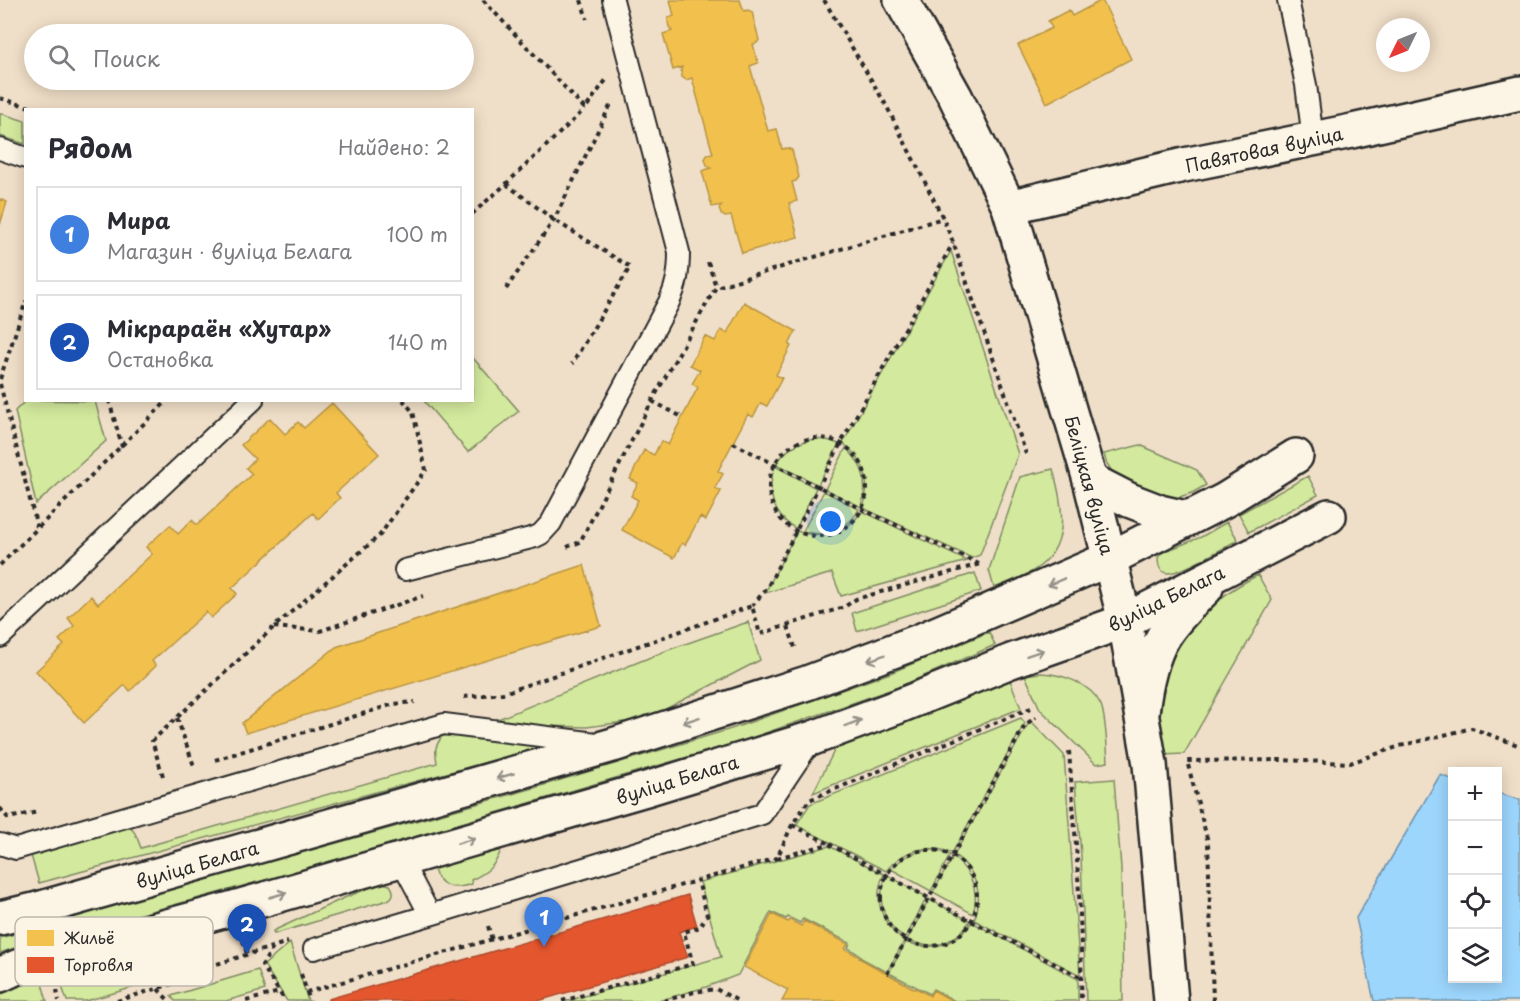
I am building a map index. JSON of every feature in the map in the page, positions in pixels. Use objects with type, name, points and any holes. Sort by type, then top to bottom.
[{"type":"street","name":"Беліцкая вуліца","points":[[901,0],[955,96],[1009,207],[1090,480],[1125,621],[1150,764],[1171,1001]]},
{"type":"street","name":"Павятовая вуліца","points":[[1009,207],[1184,165],[1520,93]]},
{"type":"street","name":"вуліца Белага","points":[[0,918],[613,746],[807,683],[932,636],[1109,559],[1225,500],[1296,456]]},
{"type":"street","points":[[1090,480],[1129,500],[1160,512],[1186,518],[1196,515]]},
{"type":"street","name":"вуліца Белага","points":[[201,917],[646,789],[813,738],[1011,661],[1125,621],[1329,516]]},
{"type":"street","points":[[1142,713],[1144,691],[1156,653],[1164,637],[1180,615],[1224,570]]},
{"type":"street","name":"вуліца Белага","points":[[0,975],[15,968]]},
{"type":"lane","points":[[405,570],[535,537],[546,529],[664,313],[676,286],[679,252],[613,0]]},
{"type":"lane","points":[[1288,0],[1306,84],[1313,139]]},
{"type":"lane","points":[[0,149],[24,157]]},
{"type":"lane","points":[[0,638],[250,402]]},
{"type":"lane","points":[[0,844],[16,849],[444,724],[613,746]]},
{"type":"lane","points":[[314,949],[762,814],[813,738]]},
{"type":"lane","points":[[401,860],[430,915]]},
{"type":"path","points":[[483,0],[585,109]]},
{"type":"path","points":[[581,0],[588,22]]},
{"type":"path","points":[[824,0],[886,105],[943,218],[1026,454]]},
{"type":"path","points":[[474,212],[585,109],[608,78],[608,87]]},
{"type":"path","points":[[506,290],[554,220],[610,106],[609,97]]},
{"type":"path","points":[[0,98],[32,108]]},
{"type":"path","points":[[506,184],[554,220],[630,267],[572,364]]},
{"type":"path","points":[[580,542],[652,401],[716,287],[943,218]]},
{"type":"path","points":[[752,606],[767,588],[841,443],[953,242]]},
{"type":"path","points":[[0,379],[24,307]]},
{"type":"path","points":[[0,384],[37,528]]},
{"type":"path","points":[[652,401],[682,417]]},
{"type":"path","points":[[110,402],[122,447]]},
{"type":"path","points":[[0,565],[166,402]]},
{"type":"path","points":[[163,776],[152,741],[274,627],[380,535],[426,470],[413,412],[405,402]]},
{"type":"path","points":[[815,438],[841,443],[852,452],[865,473],[865,499],[862,508],[851,522],[835,532],[823,535],[796,531],[782,520],[773,506],[769,486],[774,465],[788,448],[803,440],[815,438]]},
{"type":"path","points":[[733,443],[980,564],[856,599],[844,607],[760,634]]},
{"type":"path","points":[[887,974],[1025,725],[1036,717]]},
{"type":"path","points":[[177,718],[194,766]]},
{"type":"path","points":[[1213,1001],[1208,842],[1187,761],[1281,760],[1350,763],[1400,746],[1472,728],[1520,746]]},
{"type":"path","points":[[1069,751],[1077,854],[1081,1001]]},
{"type":"path","points":[[792,825],[1082,978]]},
{"type":"path","points":[[777,858],[829,844]]},
{"type":"path","points":[[917,850],[936,850],[952,855],[970,872],[975,882],[977,907],[971,921],[963,932],[943,944],[925,946],[905,940],[889,925],[881,907],[880,891],[886,874],[892,865],[917,850]]},
{"type":"path","points":[[562,1001],[693,964],[684,932],[700,927],[707,915],[698,881]]},
{"type":"path","points":[[213,965],[273,947],[262,965],[285,1001]]},
{"type":"path","points":[[117,1001],[166,986]]},
{"type":"path","points":[[158,989],[169,1001]]},
{"type":"path","points":[[664,1001],[694,992],[716,989],[738,1001]]},
{"type":"path","points":[[246,1001],[279,992]]},
{"type":"path","points":[[307,992],[310,1001]]},
{"type":"green space","points":[[0,113],[24,121],[24,144],[0,136]]},
{"type":"green space","points":[[951,251],[1018,454],[980,555],[972,558],[863,508],[866,488],[865,472],[857,457],[843,443]]},
{"type":"green space","points":[[474,359],[519,411],[468,452],[425,402],[474,402]]},
{"type":"green space","points":[[24,402],[95,402],[106,441],[36,504],[15,411]]},
{"type":"green space","points":[[815,439],[839,444],[818,485],[776,464],[792,447]]},
{"type":"green space","points":[[1140,445],[1197,470],[1206,485],[1176,498],[1157,498],[1111,470],[1104,454]]},
{"type":"green space","points":[[846,448],[857,461],[863,475],[864,490],[861,507],[825,489]]},
{"type":"green space","points":[[775,466],[816,488],[796,529],[781,517],[773,502],[771,484]]},
{"type":"green space","points":[[1053,469],[1061,512],[1059,538],[1054,550],[1033,571],[994,588],[989,570],[1020,477]]},
{"type":"green space","points":[[1308,476],[1318,495],[1249,532],[1239,514]]},
{"type":"green space","points":[[824,491],[859,509],[849,522],[836,530],[820,534],[803,531]]},
{"type":"green space","points":[[862,511],[967,561],[841,596],[832,573],[765,593],[797,531],[816,535],[833,533],[849,525]]},
{"type":"green space","points":[[1227,522],[1238,540],[1182,569],[1167,573],[1161,570],[1158,558],[1161,553],[1201,537]]},
{"type":"green space","points":[[975,573],[981,591],[857,631],[852,613]]},
{"type":"green space","points":[[1258,575],[1272,600],[1184,754],[1161,755],[1157,733],[1160,696],[1165,678],[1180,645],[1203,615],[1236,588]]},
{"type":"green space","points":[[748,622],[760,660],[656,714],[631,721],[587,727],[543,726],[498,719],[668,650]]},
{"type":"green space","points":[[989,632],[995,645],[899,687],[739,742],[276,877],[130,917],[71,917],[534,788],[731,729],[890,673]]},
{"type":"green space","points":[[1040,673],[1057,675],[1075,681],[1096,697],[1104,717],[1108,762],[1096,764],[1040,709],[1025,675]]},
{"type":"green space","points":[[1009,678],[1021,708],[813,793],[837,745]]},
{"type":"green space","points":[[1021,718],[1025,723],[952,853],[934,849],[916,850],[900,858],[886,871],[796,825],[810,804]]},
{"type":"green space","points":[[1031,721],[1064,755],[1080,975],[974,920],[978,901],[976,883],[968,868],[954,855]]},
{"type":"green space","points":[[442,736],[550,745],[39,883],[30,852],[126,826],[134,832],[141,848],[437,763],[436,747]]},
{"type":"green space","points":[[1114,779],[1121,868],[1123,1001],[1086,1001],[1081,855],[1075,782]]},
{"type":"green space","points":[[829,846],[884,874],[879,893],[881,911],[896,935],[904,941],[887,972],[848,948],[850,943],[803,919],[800,923],[771,912],[738,975],[658,1001],[567,1001],[721,957],[700,882]]},
{"type":"green space","points":[[501,850],[489,869],[471,880],[472,884],[465,886],[453,887],[444,884],[433,868]]},
{"type":"green space","points":[[926,850],[936,850],[950,855],[931,891],[891,869],[907,856]]},
{"type":"green space","points":[[953,857],[965,869],[972,882],[975,897],[973,914],[933,892]]},
{"type":"green space","points":[[887,875],[927,897],[905,939],[891,926],[883,910],[883,884]]},
{"type":"green space","points":[[382,883],[390,885],[392,889],[393,895],[388,900],[274,934],[273,931]]},
{"type":"green space","points":[[929,899],[970,921],[957,936],[942,944],[926,945],[907,940]]},
{"type":"green space","points":[[972,922],[1078,979],[1078,1001],[955,1001],[933,989],[930,994],[889,973],[906,942],[926,946],[943,944],[958,936]]},
{"type":"green space","points":[[15,934],[15,948],[0,953],[0,938]]},
{"type":"green space","points":[[290,943],[308,1001],[287,1001],[264,965]]},
{"type":"green space","points":[[258,970],[265,990],[226,1001],[175,1001],[171,996],[204,986],[213,986],[213,983]]},
{"type":"green space","points":[[20,986],[43,986],[47,1001],[0,1001],[0,996],[10,989]]},
{"type":"green space","points":[[62,986],[138,986],[86,1001],[67,1001]]},
{"type":"water","points":[[1440,775],[1448,778],[1448,983],[1502,983],[1502,794],[1520,800],[1520,1001],[1374,1001],[1356,918]]},
{"type":"building: Жильё","points":[[670,0],[740,0],[744,11],[752,12],[759,40],[753,44],[758,63],[750,66],[768,131],[777,129],[782,149],[792,150],[799,177],[792,182],[797,201],[789,203],[798,237],[742,253],[731,216],[725,217],[721,214],[719,209],[722,205],[712,207],[702,171],[711,168],[705,159],[707,155],[713,154],[692,78],[686,80],[682,77],[682,67],[673,70],[663,34],[672,31],[668,22],[668,18],[674,16]]},
{"type":"building: Жильё","points":[[1102,0],[1131,59],[1047,103],[1018,45],[1052,28],[1048,21],[1069,10],[1072,16]]},
{"type":"building: Жильё","points":[[0,199],[7,202],[0,225]]},
{"type":"building: Жильё","points":[[744,302],[796,331],[776,375],[782,378],[767,406],[761,403],[753,417],[748,414],[718,471],[723,474],[715,488],[721,491],[706,520],[700,517],[685,545],[682,543],[674,558],[622,530],[638,500],[631,496],[638,483],[630,479],[644,450],[654,455],[661,441],[668,445],[698,387],[692,384],[700,370],[690,365],[705,336],[715,341],[721,330],[727,333]]},
{"type":"building: Жильё","points":[[332,403],[379,454],[336,493],[340,498],[318,519],[313,513],[232,588],[237,594],[211,618],[206,612],[152,661],[156,666],[130,691],[125,685],[84,723],[36,671],[64,645],[59,640],[74,626],[68,618],[91,596],[98,604],[152,554],[146,547],[170,525],[178,534],[192,520],[197,525],[252,474],[246,468],[255,459],[241,445],[270,418],[285,434],[298,422],[304,428]]},
{"type":"building: Жильё","points":[[584,565],[601,626],[246,733],[242,723],[336,647]]},
{"type":"building: Жильё","points":[[772,914],[801,926],[804,921],[848,944],[845,949],[915,989],[930,996],[933,990],[953,1001],[782,1001],[788,990],[744,967]]},
{"type":"building: Торговля","points":[[688,895],[697,926],[679,932],[688,957],[538,1001],[328,1001],[328,999]]},
{"type":"place","name":"Мира","points":[[544,947]]},
{"type":"place","name":"Мікрараён «Хутар»","points":[[247,954]]}]
